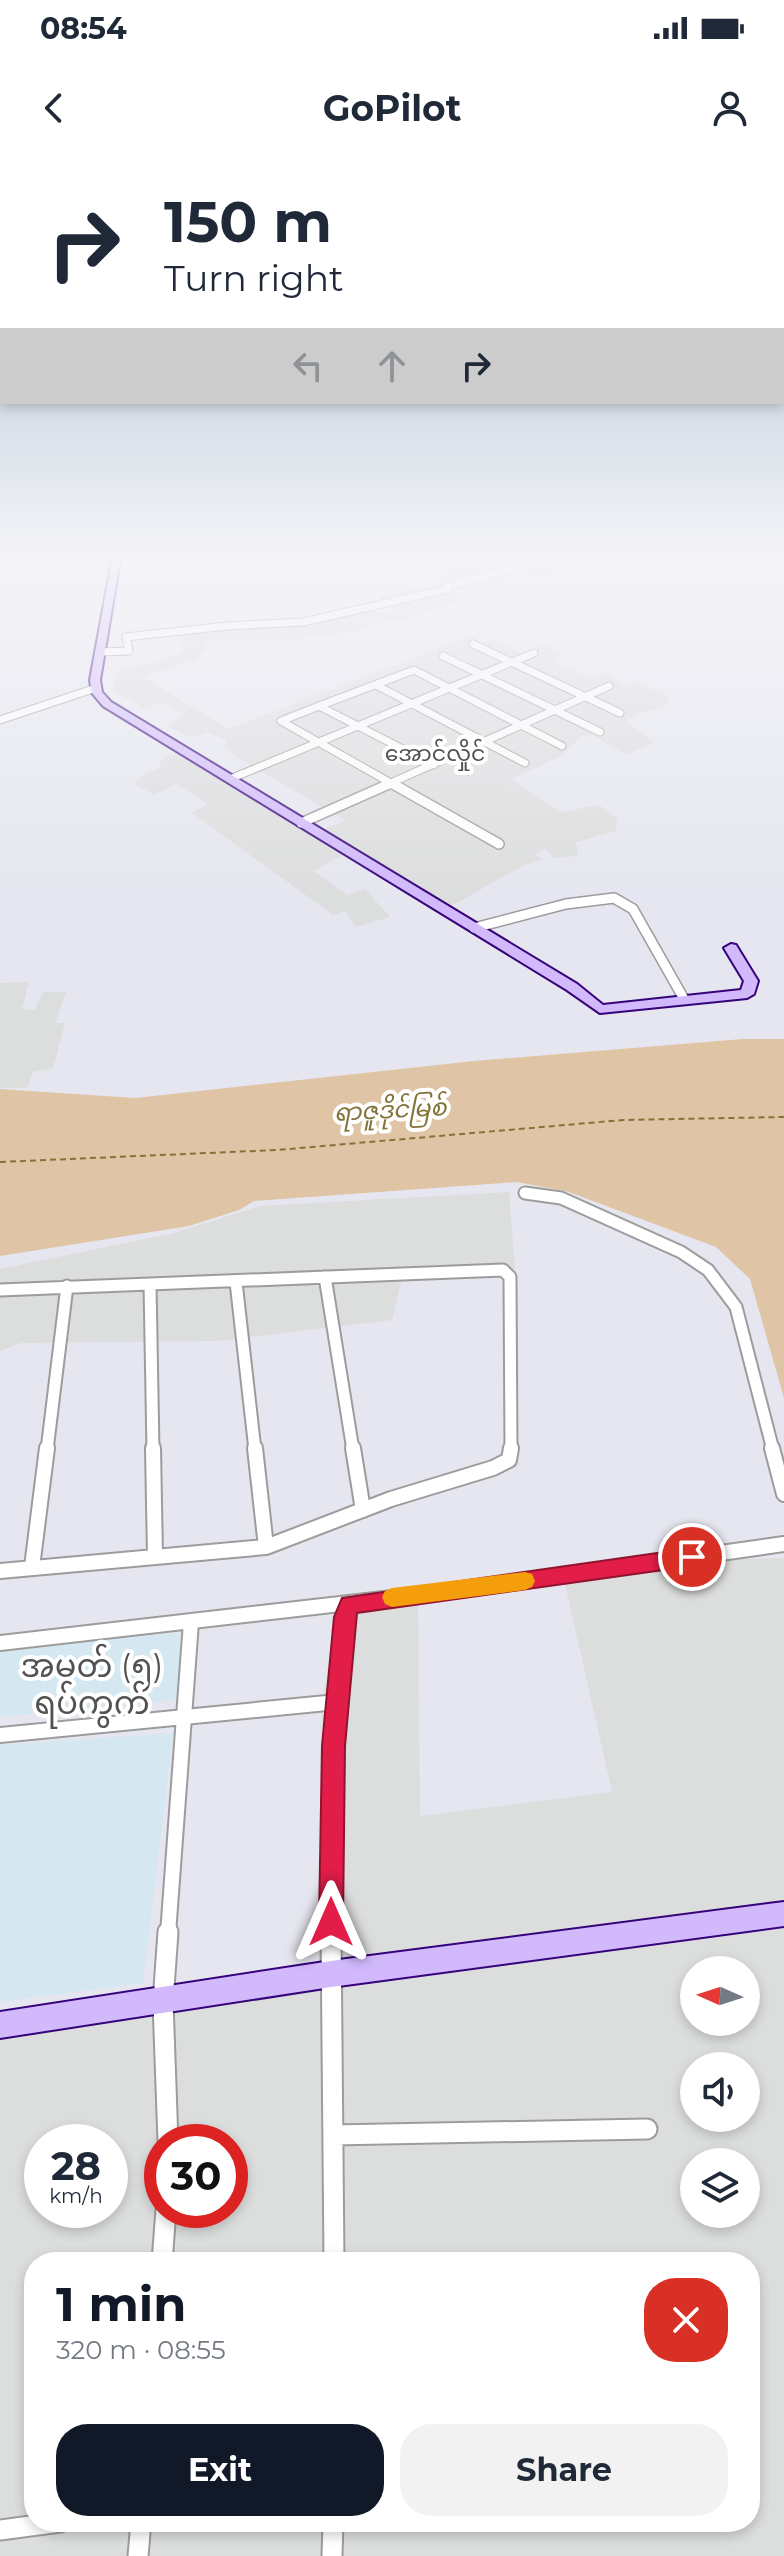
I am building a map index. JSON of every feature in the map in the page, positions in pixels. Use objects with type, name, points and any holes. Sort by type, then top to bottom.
[{"type":"street","points":[[98,672],[96,688],[99,699],[572,987],[600,1009],[747,994],[751,981],[731,948]]},
{"type":"street","points":[[409,672],[281,721],[499,844]]},
{"type":"street","points":[[418,672],[562,746]]},
{"type":"street","points":[[475,672],[600,732]]},
{"type":"street","points":[[230,779],[321,744],[488,672]]},
{"type":"street","points":[[536,672],[620,713]]},
{"type":"street","points":[[376,685],[525,763]]},
{"type":"street","points":[[301,823],[609,686]]},
{"type":"street","points":[[0,720],[96,688]]},
{"type":"street","points":[[319,706],[434,765]]},
{"type":"street","points":[[474,928],[566,904],[614,898],[633,909],[684,999]]},
{"type":"street","points":[[525,1193],[561,1198],[681,1252],[708,1270],[736,1307],[784,1494]]},
{"type":"street","points":[[0,1290],[496,1269],[508,1272],[510,1277],[509,1460],[493,1468],[391,1499],[266,1547],[0,1571]]},
{"type":"street","points":[[325,1277],[363,1510]]},
{"type":"street","points":[[236,1282],[266,1547]]},
{"type":"street","points":[[150,1284],[155,1557]]},
{"type":"street","points":[[32,1567],[67,1286]]},
{"type":"street","points":[[0,1643],[349,1604],[784,1544]]},
{"type":"street","points":[[334,2252],[331,1974],[333,1746],[344,1617],[349,1604]]},
{"type":"street","points":[[167,2124],[163,2002],[191,1622]]},
{"type":"street","points":[[0,1735],[337,1702]]},
{"type":"street","points":[[0,2025],[331,1974],[784,1914]]},
{"type":"street","points":[[333,2135],[647,2129]]},
{"type":"street","points":[[163,2252],[165,2228]]},
{"type":"street","points":[[0,2530],[24,2527]]},
{"type":"street","points":[[138,2556],[140,2532]]},
{"type":"street","points":[[332,2556],[333,2532]]},
{"type":"shaded area","points":[[117,672],[159,672],[143,677],[228,729],[378,672],[576,672],[590,678],[603,674],[625,686],[636,683],[665,695],[669,703],[625,720],[654,743],[626,755],[594,736],[581,736],[561,756],[511,779],[561,812],[599,805],[617,818],[616,831],[576,842],[578,856],[553,858],[546,849],[534,854],[542,859],[522,866],[448,908],[423,903],[387,881],[356,854],[315,832],[346,821],[238,758],[224,746],[227,741],[207,732],[192,738],[168,726],[184,714],[162,702],[145,709],[114,691]]},
{"type":"shaded area","points":[[180,752],[346,853],[314,871],[348,895],[365,889],[390,917],[356,927],[345,911],[333,915],[192,813],[208,804],[176,784],[154,795],[134,784],[145,774],[158,769],[163,758]]},
{"type":"shaded area","points":[[29,982],[22,1009],[35,1010],[43,992],[66,992],[55,1023],[65,1023],[53,1068],[33,1072],[27,1088],[0,1088],[0,983]]},
{"type":"shaded area","points":[[509,1192],[515,1269],[403,1274],[392,1320],[217,1341],[21,1343],[0,1351],[0,1269],[174,1233],[260,1206]]},
{"type":"shaded area","points":[[784,1558],[784,2556],[0,2556],[0,2038],[318,1984],[322,1705],[337,1608],[418,1605],[420,1816],[612,1792],[565,1584],[742,1559]]},
{"type":"shaded area","points":[[180,1633],[178,1700],[0,1717],[0,1647]]},
{"type":"shaded area","points":[[173,1733],[143,1983],[0,2002],[0,1745]]},
{"type":"water","name":"ရာဇူဒိုင်မြစ်","points":[[743,1039],[784,1039],[784,1398],[750,1279],[716,1247],[569,1192],[517,1182],[254,1201],[239,1210],[189,1226],[0,1256],[0,1089],[135,1098],[474,1061]]},
{"type":"ferry route","points":[[0,1162],[277,1150],[623,1120],[784,1117]]},
{"type":"slow traffic","points":[[392,1597],[525,1581]]},
{"type":"district","name":"အောင်လှိုင်","points":[[435,753]]},
{"type":"district","name":"အမှတ် (၅) ရပ်ကွက်","points":[[92,1684]]},
{"type":"route","points":[[331,1922],[333,1746],[344,1617],[349,1604],[692,1557]]}]
